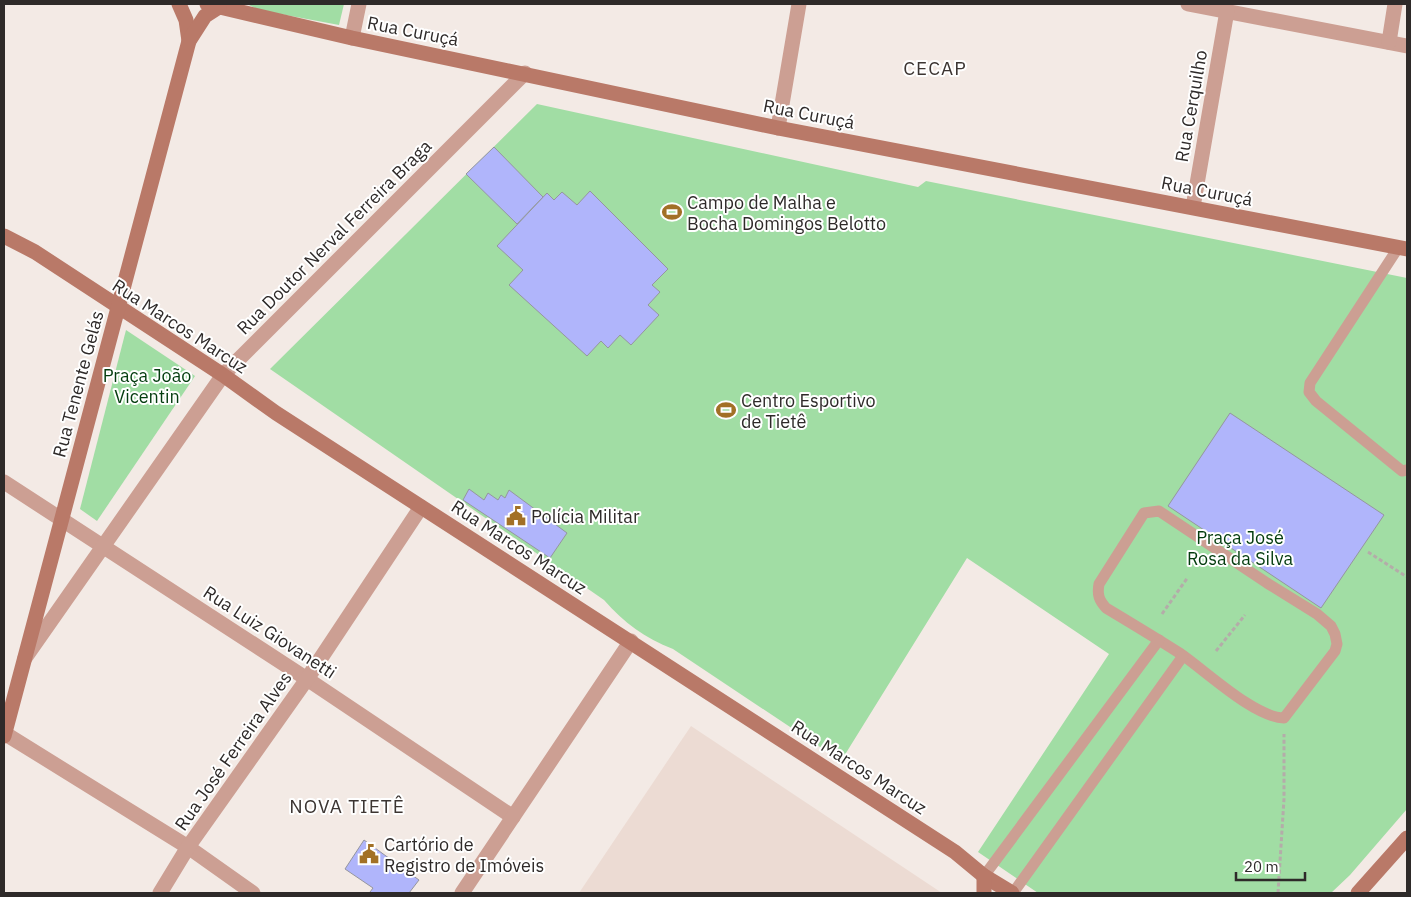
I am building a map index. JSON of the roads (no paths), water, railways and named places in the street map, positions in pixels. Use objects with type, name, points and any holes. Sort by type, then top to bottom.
[{"type":"street","name":"Rua Tenente Gelás","points":[[179,4],[186,20],[189,41]]},
{"type":"street","points":[[352,38],[359,4]]},
{"type":"street","points":[[778,128],[799,4]]},
{"type":"street","points":[[1188,4],[1407,46]]},
{"type":"street","points":[[1388,42],[1395,4]]},
{"type":"street","name":"Rua Tenente Gelás","points":[[4,734],[26,658],[189,41],[214,5]]},
{"type":"street","name":"Rua Curuçá","points":[[214,5],[352,38],[526,73],[778,128],[1193,206],[1403,248]]},
{"type":"street","name":"Rua Cerquilho","points":[[1193,206],[1227,11]]},
{"type":"street","name":"Rua Doutor Nerval Ferreira Braga","points":[[26,658],[223,376],[526,73]]},
{"type":"street","name":"Rua Marcos Marcuz","points":[[6,241],[35,252],[276,413],[955,852],[984,876],[1012,893]]},
{"type":"street","name":"Rua Luiz Giovanetti","points":[[4,482],[307,679],[513,817]]},
{"type":"street","name":"Rua José Ferreira Alves","points":[[160,893],[188,847],[307,679],[421,507]]},
{"type":"street","points":[[462,893],[631,641]]},
{"type":"street","points":[[4,734],[188,847],[253,893]]},
{"type":"street","points":[[1358,893],[1407,838]]},
{"type":"street","points":[[1390,857],[1407,858]]},
{"type":"street","points":[[984,876],[984,893]]},
{"type":"lane","points":[[1403,248],[1310,383],[1309,392],[1316,401],[1402,471],[1407,470]]},
{"type":"lane","points":[[1160,510],[1317,614],[1331,626],[1336,639],[1334,651],[1284,718],[1267,715],[1249,705],[1159,640],[1106,608],[1097,594],[1099,584],[1144,512],[1160,510]]},
{"type":"lane","points":[[984,876],[1159,640]]},
{"type":"lane","points":[[1012,893],[1183,656]]},
{"type":"place","name":"Campo de Malha e Bocha Domingos Belotto","points":[[672,212]]},
{"type":"place","name":"Centro Esportivo de Tietê","points":[[726,410]]},
{"type":"place","name":"Polícia Militar","points":[[516,516]]},
{"type":"place","name":"Cartório de Registro de Imóveis","points":[[369,854]]},
{"type":"district","name":"CECAP","points":[[935,68]]},
{"type":"district","name":"NOVA TIETÊ","points":[[347,806]]},
{"type":"park label","name":"Praça João Vicentin","points":[[147,385]]},
{"type":"park label","name":"Praça José Rosa da Silva","points":[[1240,547]]}]
